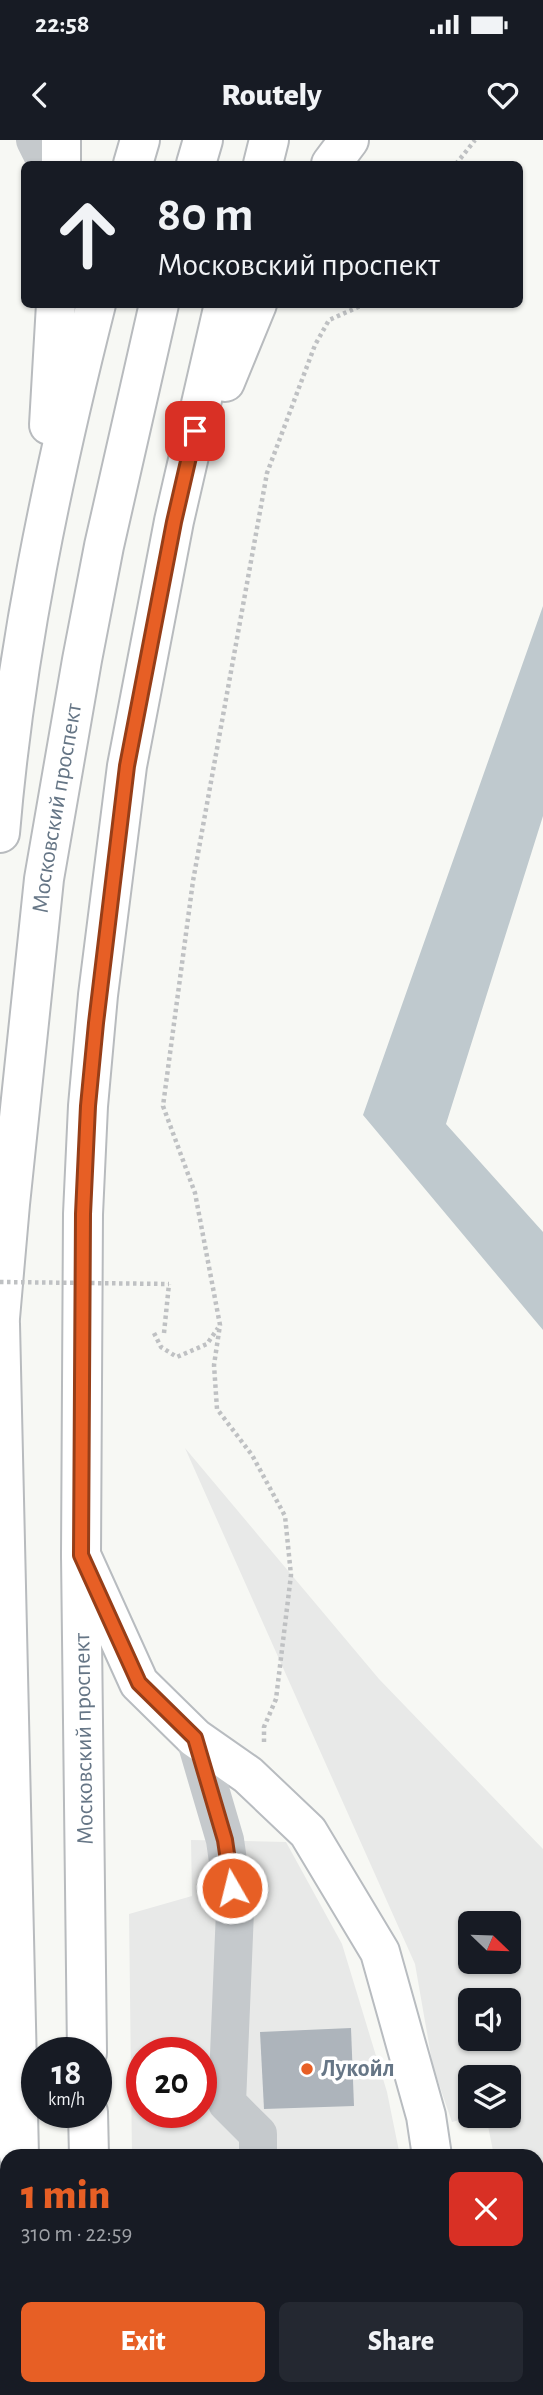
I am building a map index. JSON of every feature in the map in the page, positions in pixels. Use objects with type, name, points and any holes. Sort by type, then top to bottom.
[{"type":"main road","points":[[61,140],[61,161]]},
{"type":"main road","points":[[134,161],[140,140]]},
{"type":"main road","points":[[197,161],[203,140]]},
{"type":"main road","points":[[264,161],[270,140]]},
{"type":"main road","points":[[333,161],[349,140]]},
{"type":"main road","points":[[41,549],[56,308]]},
{"type":"main road","points":[[0,833],[19,667],[41,549],[95,308]]},
{"type":"main road","name":"Московский проспект","points":[[0,1318],[44,879],[99,572],[158,308]]},
{"type":"main road","name":"Московский проспект","points":[[87,2037],[81,1555],[83,1214],[88,1106],[127,766],[174,522],[223,308]]},
{"type":"main road","points":[[174,522],[255,308]]},
{"type":"main road","points":[[0,1324],[7,1862],[19,2149]]},
{"type":"main road","points":[[81,1555],[139,1683],[195,1738],[248,1774],[308,1832],[380,1952],[426,2116],[431,2149]]},
{"type":"main road","points":[[88,2128],[89,2149]]},
{"type":"street","points":[[34,140],[45,161]]},
{"type":"street","points":[[195,1738],[225,1840],[235,1911],[226,2103],[258,2134],[258,2149]]},
{"type":"path","points":[[458,161],[475,140]]},
{"type":"path","points":[[265,1748],[264,1727],[275,1699],[290,1584],[285,1516],[252,1455],[217,1409],[214,1365],[220,1325],[195,1193],[163,1106],[193,881],[267,473],[315,345],[329,320],[356,308]]},
{"type":"path","points":[[0,1282],[169,1284],[164,1333]]},
{"type":"path","points":[[153,1333],[160,1347],[177,1357],[207,1344],[220,1325]]},
{"type":"shaded area","points":[[543,606],[543,816],[446,1124],[543,1232],[543,1330],[363,1115]]},
{"type":"shaded area","points":[[185,1448],[379,1679],[543,1849],[543,2149],[493,2149],[488,2128],[521,2128],[521,2065],[458,2065],[458,2120],[452,2122],[433,2067],[415,1964]]},
{"type":"shaded area","points":[[191,1840],[286,1842],[342,1944],[387,2092],[399,2149],[132,2149],[132,2128],[217,2128],[217,2037],[131,2037],[129,1914],[192,1896]]},
{"type":"building","name":"Лукойл","points":[[351,2028],[354,2106],[264,2109],[260,2032]]},
{"type":"place","name":"Лукойл","points":[[307,2069]]},
{"type":"route","points":[[195,431],[174,522],[127,766],[96,1023],[88,1106],[83,1214],[81,1555],[139,1683],[195,1738],[225,1840],[232,1888]]}]
